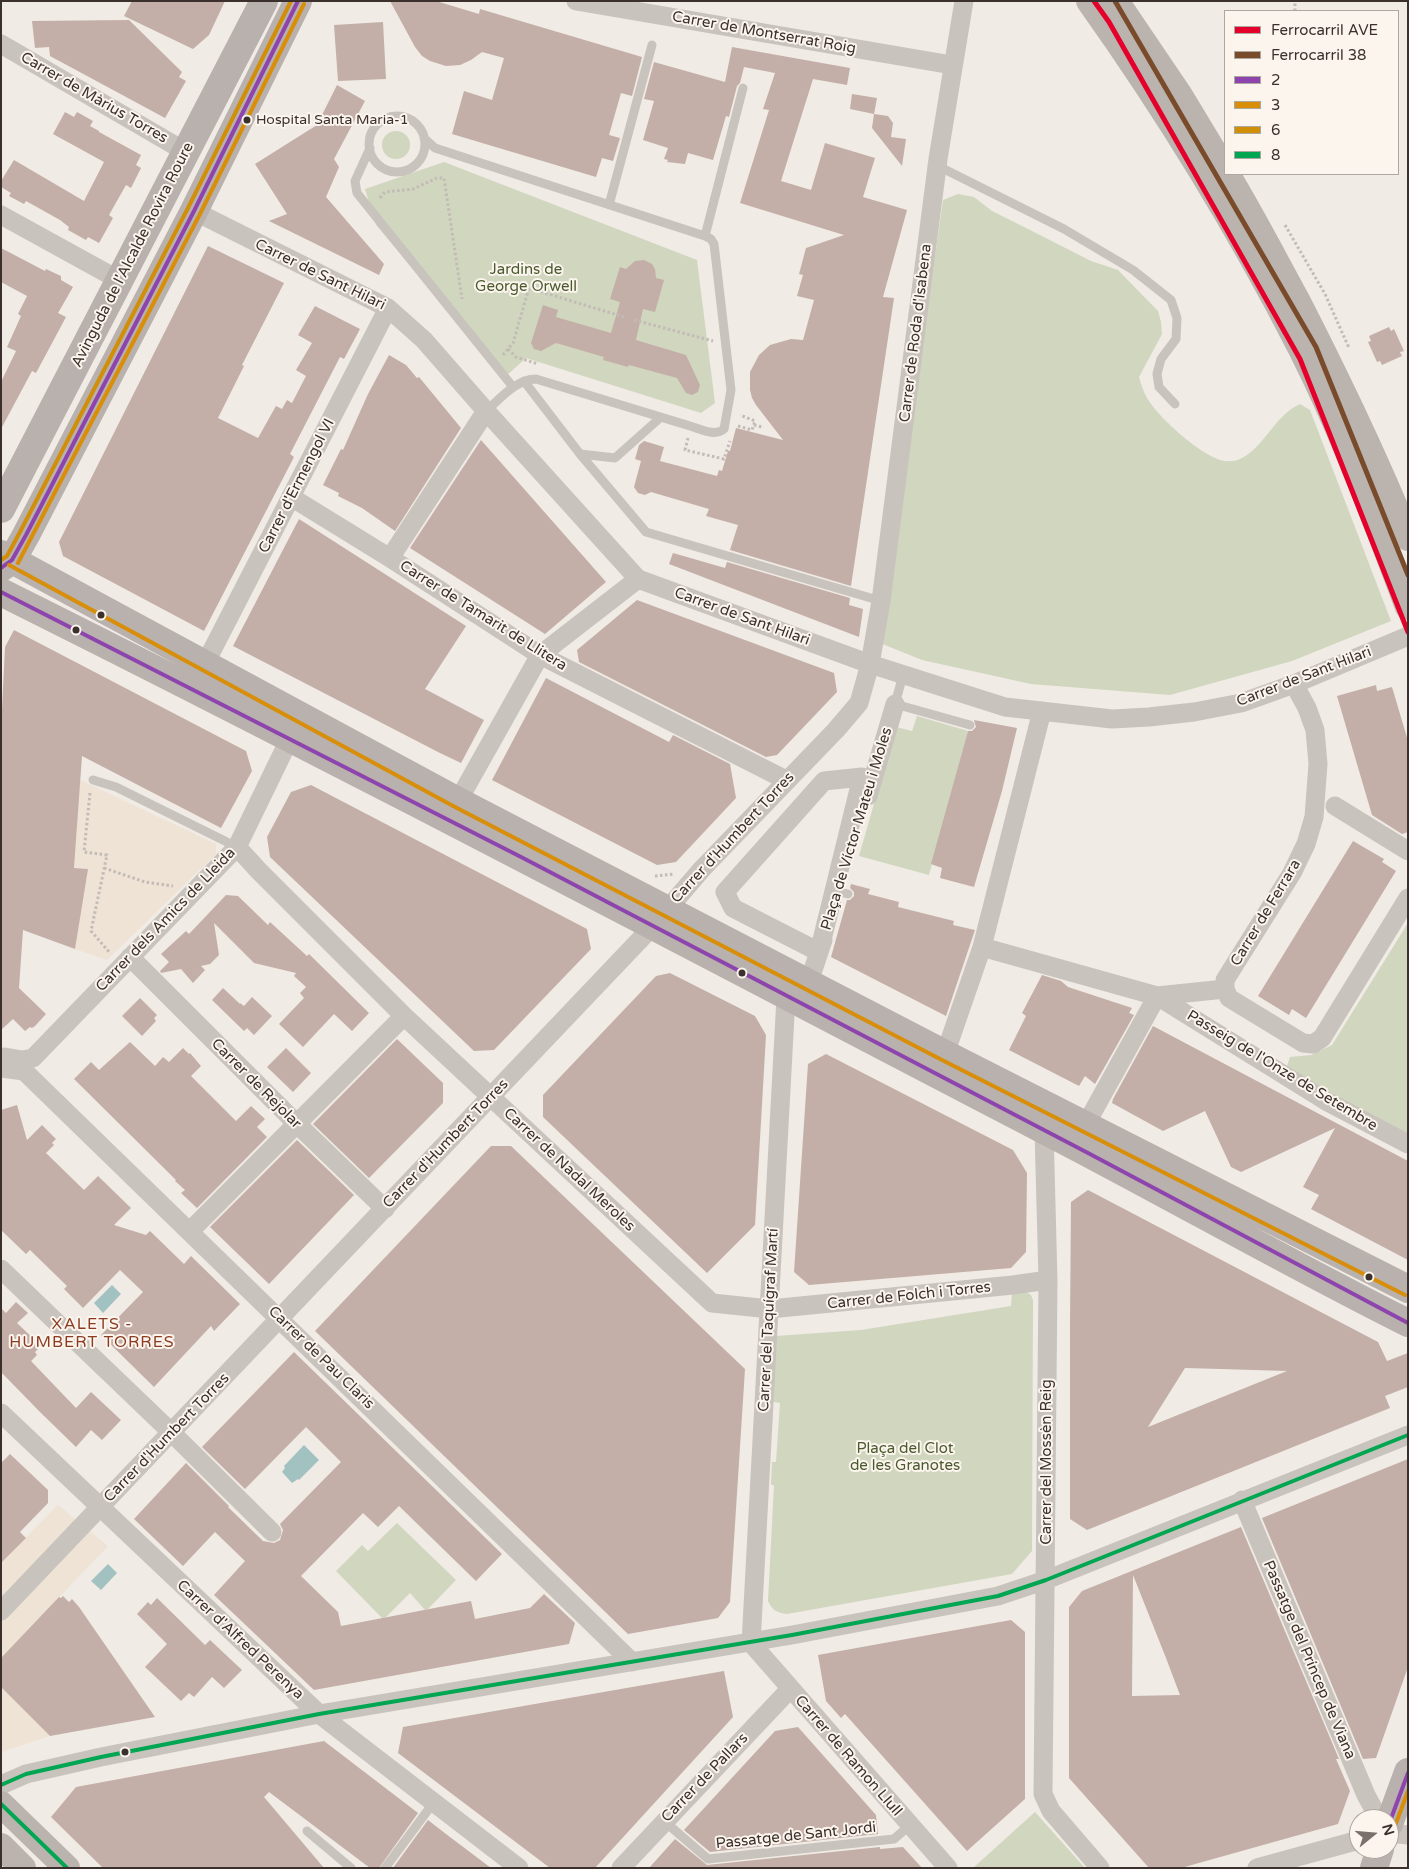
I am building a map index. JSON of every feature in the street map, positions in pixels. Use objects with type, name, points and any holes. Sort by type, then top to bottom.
[{"type":"main road","name":"Avinguda de l'Alcalde Rovira Roure","points":[[1,509],[264,1]]},
{"type":"main road","points":[[298,1],[194,211],[5,561],[205,664],[458,801],[661,918],[786,997],[1044,1130],[1408,1323]]},
{"type":"main road","points":[[1,592],[290,738],[661,918],[809,982],[1085,1126],[1408,1289]]},
{"type":"main road","points":[[1394,1809],[1408,1772]]},
{"type":"street","name":"Carrer de Montserrat Roig","points":[[576,1],[952,64]]},
{"type":"street","name":"Carrer de Roda d'Isabena","points":[[870,664],[881,601],[952,64],[964,1]]},
{"type":"street","points":[[1089,1],[1177,131],[1246,246],[1301,350],[1353,462],[1408,607]]},
{"type":"street","points":[[1116,1],[1179,94],[1224,168]]},
{"type":"street","name":"Carrer de Màrius Torres","points":[[1,44],[186,152]]},
{"type":"street","points":[[1228,175],[1250,211],[1329,363],[1408,538]]},
{"type":"street","name":"Carrer de Sant Hilari","points":[[194,211],[388,308],[424,340],[638,579],[870,664],[1005,707],[1112,719],[1194,712],[1240,703],[1294,684],[1408,636]]},
{"type":"street","points":[[1,215],[120,280]]},
{"type":"street","name":"Carrer d'Ermengol VI","points":[[205,664],[388,308]]},
{"type":"street","points":[[390,558],[486,411]]},
{"type":"street","name":"Carrer de Tamarit de Llitera","points":[[291,497],[390,558],[540,655],[786,780]]},
{"type":"street","points":[[458,801],[540,655],[638,579]]},
{"type":"street","name":"Carrer d'Humbert Torres","points":[[1,1611],[661,918],[709,862],[859,703],[870,664]]},
{"type":"street","name":"Carrer de Ferrara","points":[[1227,993],[1225,980],[1300,859],[1314,817],[1318,764],[1315,730],[1308,708],[1294,684]]},
{"type":"street","name":"Plaça de Víctor Mateu i Moles","points":[[809,982],[819,952],[844,893],[895,704]]},
{"type":"street","points":[[945,1054],[982,947],[1042,711]]},
{"type":"street","name":"Carrer dels Amics de Lleida","points":[[1,1056],[22,1060],[33,1058],[121,956],[237,847],[290,738]]},
{"type":"street","points":[[862,777],[841,864],[819,952],[733,908],[726,892],[824,781],[862,777]]},
{"type":"street","points":[[1335,806],[1408,850]]},
{"type":"street","name":"Carrer de Nadal Meroles","points":[[237,847],[259,872],[404,1016],[712,1303],[770,1309]]},
{"type":"street","points":[[982,947],[1157,996],[1227,993],[1302,1043],[1313,1044],[1322,1038],[1408,898]]},
{"type":"street","name":"Carrer de Rejolar","points":[[121,956],[385,1209]]},
{"type":"street","points":[[1085,1126],[1157,996]]},
{"type":"street","name":"Passeig de l'Onze de Setembre","points":[[1157,996],[1326,1100],[1408,1144]]},
{"type":"street","name":"Carrer del Taquígraf Martí","points":[[751,1643],[786,997]]},
{"type":"street","points":[[190,1231],[404,1016]]},
{"type":"street","name":"Carrer de Pau Claris","points":[[1,1068],[24,1071],[632,1662]]},
{"type":"street","name":"Carrer del Mossèn Reig","points":[[1044,1130],[1048,1280],[1043,1794],[1050,1811],[1100,1868]]},
{"type":"street","points":[[1,1269],[172,1432],[272,1532]]},
{"type":"street","name":"Carrer de Folch i Torres","points":[[770,1309],[1048,1280]]},
{"type":"street","name":"Carrer d'Alfred Perenya","points":[[1,1414],[319,1714],[518,1868]]},
{"type":"street","points":[[1,1785],[26,1774],[45,1769],[319,1714],[751,1643],[992,1598],[1046,1580],[1408,1435]]},
{"type":"street","name":"Passatge del Príncep de Viana","points":[[1242,1500],[1374,1809]]},
{"type":"street","name":"Carrer de Ramon Llull","points":[[751,1643],[909,1826],[948,1868]]},
{"type":"street","name":"Carrer de Pallars","points":[[621,1868],[790,1689]]},
{"type":"street","points":[[1,1804],[66,1868]]},
{"type":"street","points":[[1257,1868],[1349,1843]]},
{"type":"street","points":[[1,1846],[23,1868]]},
{"type":"lane","points":[[609,206],[652,45]]},
{"type":"lane","points":[[705,236],[743,88]]},
{"type":"lane","points":[[424,138],[423,155],[410,169],[401,172],[392,172],[376,163],[370,148],[370,136],[374,128],[389,118],[398,116],[406,118],[420,129],[424,138],[435,148],[705,236],[711,239],[714,244],[731,390],[724,429],[716,434],[536,379],[524,381],[513,388],[486,411]]},
{"type":"lane","points":[[370,148],[355,181],[357,193],[513,388]]},
{"type":"lane","points":[[938,166],[1064,229],[1133,270],[1171,300],[1177,318],[1176,339],[1161,359],[1157,374],[1159,387],[1175,404]]},
{"type":"lane","points":[[524,381],[580,454],[646,532],[881,601]]},
{"type":"lane","points":[[580,454],[616,458],[661,417]]},
{"type":"lane","name":"Plaça de Víctor Mateu i Moles","points":[[895,704],[903,675]]},
{"type":"lane","points":[[895,704],[970,725]]},
{"type":"lane","points":[[93,780],[116,787],[237,847]]},
{"type":"lane","points":[[385,1868],[434,1802]]},
{"type":"lane","name":"Passatge de Sant Jordi","points":[[664,1821],[708,1859],[894,1840],[909,1826]]},
{"type":"lane","points":[[307,1831],[351,1868]]},
{"type":"path","points":[[381,205],[380,197],[385,192],[413,189],[437,178],[444,178],[462,303],[456,299]]},
{"type":"path","points":[[497,348],[503,355],[513,343],[529,288],[624,317]]},
{"type":"path","points":[[634,320],[726,345]]},
{"type":"path","points":[[740,415],[755,422],[752,430]]},
{"type":"path","points":[[754,425],[762,427]]},
{"type":"path","points":[[89,797],[84,852],[107,855],[91,931],[121,956]]},
{"type":"path","points":[[104,868],[145,882],[180,887]]},
{"type":"green space","points":[[396,131],[406,135],[410,145],[406,155],[396,159],[386,155],[382,145],[386,135]]},
{"type":"green space","name":"Jardins de George Orwell","points":[[444,162],[697,260],[715,403],[701,413],[526,358],[505,377],[376,225],[365,189]]},
{"type":"green space","points":[[958,194],[974,197],[992,211],[1091,261],[1118,270],[1158,311],[1162,334],[1139,377],[1143,390],[1152,406],[1160,415],[1201,450],[1223,461],[1239,459],[1258,446],[1291,409],[1300,404],[1310,410],[1391,621],[1292,661],[1170,695],[1031,684],[922,660],[880,643],[943,200]]},
{"type":"green space","points":[[917,716],[968,731],[929,875],[859,856],[896,727],[912,731]]},
{"type":"green space","points":[[1408,923],[1408,1137],[1286,1069],[1290,1057],[1311,1055],[1332,1045]]},
{"type":"green space","name":"Plaça del Clot de les Granotes","points":[[1026,1292],[1031,1295],[1033,1300],[1032,1551],[1012,1574],[787,1614],[780,1613],[771,1607],[768,1601],[774,1485],[771,1485],[772,1462],[776,1462],[780,1403],[767,1401],[776,1336],[861,1330],[1011,1306],[1012,1293]]},
{"type":"green space","points":[[397,1523],[456,1580],[428,1609],[425,1610],[410,1593],[386,1617],[382,1618],[336,1571],[362,1545],[368,1551]]},
{"type":"green space","points":[[1035,1812],[1085,1868],[973,1868]]},
{"type":"shaded area","points":[[80,780],[216,844],[216,854],[107,960],[75,949],[87,869],[74,868]]},
{"type":"shaded area","points":[[58,1505],[108,1546],[1,1658],[1,1563]]},
{"type":"shaded area","points":[[1,1687],[50,1736],[1,1752]]},
{"type":"water","points":[[112,1285],[121,1294],[103,1313],[94,1303]]},
{"type":"water","points":[[304,1445],[319,1460],[299,1480],[292,1483],[282,1472],[285,1468],[284,1466]]},
{"type":"water","points":[[108,1564],[117,1573],[101,1590],[91,1581]]},
{"type":"building","points":[[132,1],[225,1],[209,35],[193,49],[124,16]]},
{"type":"building","points":[[390,1],[436,1],[479,14],[480,9],[642,57],[632,96],[621,93],[609,135],[620,138],[613,161],[602,158],[596,177],[452,134],[464,91],[492,100],[504,58],[482,52],[460,65],[446,66],[430,61],[422,56],[415,47]]},
{"type":"building","points":[[129,20],[182,72],[179,77],[186,81],[165,118],[50,56],[49,47],[35,48],[32,21]]},
{"type":"building","points":[[383,22],[386,79],[338,81],[334,25]]},
{"type":"building","points":[[732,47],[850,68],[847,85],[813,79],[781,181],[811,190],[825,143],[875,158],[863,197],[907,210],[883,297],[894,298],[851,586],[730,550],[738,525],[706,516],[709,509],[651,492],[645,495],[638,493],[634,487],[641,461],[635,459],[639,445],[644,441],[664,447],[660,461],[717,476],[719,470],[722,471],[728,451],[730,451],[736,428],[783,440],[752,398],[750,372],[759,355],[770,345],[791,339],[803,340],[814,300],[797,296],[803,275],[799,274],[806,248],[844,235],[740,203],[769,110],[763,109],[775,73],[744,67],[729,117],[726,116],[713,160],[688,153],[685,164],[667,162],[668,160],[664,159],[668,148],[643,140],[654,101],[644,99],[654,62],[725,82]]},
{"type":"building","points":[[337,85],[365,101],[334,159],[339,167],[326,197],[384,264],[379,275],[269,221],[287,214],[255,164],[317,125]]},
{"type":"building","points":[[852,94],[877,98],[874,114],[850,109]]},
{"type":"building","points":[[65,112],[74,117],[77,112],[93,121],[90,126],[141,155],[136,165],[141,168],[131,188],[126,185],[109,215],[113,218],[99,243],[88,237],[86,240],[68,230],[69,227],[60,220],[26,201],[24,204],[9,196],[11,193],[1,187],[1,181],[14,160],[84,201],[104,162],[53,134]]},
{"type":"building","points":[[874,114],[888,116],[893,123],[891,137],[906,139],[902,166],[872,128]]},
{"type":"building","points":[[208,246],[284,283],[242,365],[244,366],[218,418],[258,438],[276,406],[282,409],[287,400],[292,403],[306,376],[296,370],[312,343],[298,335],[315,306],[360,329],[344,359],[340,357],[290,454],[294,457],[204,631],[63,556],[59,542]]},
{"type":"building","points":[[1,248],[45,271],[46,269],[61,276],[61,280],[73,287],[58,313],[66,317],[36,373],[32,371],[1,429],[1,382],[16,351],[7,347],[21,316],[18,314],[27,296],[1,282]]},
{"type":"building","points":[[644,260],[652,264],[655,269],[656,278],[664,280],[655,312],[643,309],[636,340],[686,355],[700,385],[698,392],[692,395],[686,393],[677,378],[603,360],[604,357],[556,343],[541,351],[534,349],[531,343],[543,305],[558,310],[556,317],[611,333],[620,302],[610,299],[620,267],[626,269],[635,261]]},
{"type":"building","points":[[1389,327],[1391,331],[1394,329],[1404,351],[1400,352],[1402,356],[1382,365],[1380,361],[1377,362],[1368,342],[1371,341],[1369,336]]},
{"type":"building","points":[[389,355],[406,365],[417,378],[419,377],[461,428],[395,531],[362,508],[338,496],[339,493],[323,485],[341,449],[343,450],[368,394]]},
{"type":"building","points":[[481,440],[606,582],[545,634],[410,548]]},
{"type":"building","points":[[299,519],[466,626],[425,689],[484,720],[461,763],[233,646]]},
{"type":"building","points":[[673,553],[725,568],[727,562],[850,598],[849,605],[863,609],[859,637],[669,564]]},
{"type":"building","points":[[637,600],[834,673],[837,692],[777,755],[766,757],[579,662],[577,650]]},
{"type":"building","points":[[14,630],[246,751],[252,771],[221,828],[82,756],[74,868],[88,869],[75,949],[23,930],[19,988],[46,1014],[35,1026],[25,1031],[13,1019],[1,1030],[1,730],[5,647]]},
{"type":"building","points":[[546,678],[669,742],[673,735],[730,764],[736,798],[676,862],[657,865],[492,780]]},
{"type":"building","points":[[1376,685],[1377,691],[1392,687],[1408,741],[1408,832],[1402,834],[1372,815],[1337,696]]},
{"type":"building","points":[[974,720],[1017,728],[1002,791],[974,887],[940,878],[942,868],[931,864],[968,731],[972,731],[976,727]]},
{"type":"building","points":[[311,785],[587,929],[591,949],[494,1050],[474,1051],[270,857],[267,837],[291,792]]},
{"type":"building","points":[[1353,841],[1384,859],[1382,862],[1396,871],[1306,1018],[1292,1009],[1289,1015],[1258,996]]},
{"type":"building","points":[[851,884],[870,889],[868,894],[899,902],[898,907],[954,921],[953,925],[975,930],[946,1016],[831,957],[847,900],[854,896],[854,892],[850,888]]},
{"type":"building","points":[[226,895],[238,896],[268,925],[270,922],[307,956],[309,954],[369,1013],[352,1031],[334,1014],[303,1047],[279,1024],[304,998],[300,993],[306,987],[294,976],[296,973],[254,963],[214,923],[219,955],[210,964],[201,966],[205,970],[193,983],[181,969],[161,973],[160,971],[169,962],[161,954],[186,931],[189,934]]},
{"type":"building","points":[[670,973],[755,1016],[766,1035],[755,1225],[707,1273],[543,1117],[543,1095],[656,976]]},
{"type":"building","points":[[1042,975],[1061,981],[1068,987],[1132,1008],[1129,1013],[1134,1015],[1095,1084],[1085,1076],[1079,1086],[1009,1050],[1026,1016],[1022,1013]]},
{"type":"building","points":[[223,988],[244,1006],[252,997],[272,1016],[254,1035],[247,1028],[244,1031],[212,1000]]},
{"type":"building","points":[[140,998],[157,1015],[154,1018],[156,1021],[142,1036],[122,1016]]},
{"type":"building","points":[[1153,1026],[1408,1161],[1408,1260],[1311,1209],[1319,1195],[1303,1187],[1335,1128],[1241,1172],[1231,1167],[1205,1111],[1163,1131],[1112,1103]]},
{"type":"building","points":[[397,1039],[443,1083],[443,1103],[369,1178],[313,1124]]},
{"type":"building","points":[[130,1042],[155,1066],[163,1057],[169,1062],[183,1048],[201,1066],[191,1076],[236,1121],[251,1106],[265,1119],[257,1127],[267,1137],[197,1208],[181,1193],[185,1190],[176,1180],[74,1079],[91,1062],[99,1070]]},
{"type":"building","points":[[286,1048],[311,1073],[293,1092],[267,1067]]},
{"type":"building","points":[[826,1054],[1013,1150],[1027,1173],[1026,1252],[1011,1268],[809,1285],[794,1272],[808,1064]]},
{"type":"building","points":[[17,1105],[27,1140],[42,1125],[56,1139],[52,1143],[54,1145],[46,1153],[84,1190],[98,1176],[131,1208],[114,1225],[146,1235],[150,1231],[184,1264],[191,1256],[240,1304],[214,1331],[211,1326],[154,1387],[101,1335],[143,1292],[120,1270],[83,1308],[64,1289],[67,1286],[30,1250],[26,1254],[1,1230],[1,1110]]},
{"type":"building","points":[[297,1140],[354,1195],[269,1284],[210,1227]]},
{"type":"building","points":[[491,1146],[511,1146],[745,1369],[730,1602],[718,1618],[628,1634],[315,1331]]},
{"type":"building","points":[[1088,1190],[1378,1342],[1387,1361],[1408,1353],[1408,1387],[1385,1396],[1390,1408],[1087,1530],[1070,1519],[1071,1202]],"holes":[[[1185,1368],[1287,1371],[1148,1427]]]},
{"type":"building","points":[[16,1302],[28,1313],[17,1323],[41,1346],[35,1352],[37,1355],[31,1361],[76,1408],[91,1392],[121,1420],[102,1440],[91,1430],[76,1447],[1,1372],[1,1308],[6,1313]]},
{"type":"building","points":[[294,1352],[502,1554],[476,1581],[399,1506],[378,1527],[363,1513],[301,1576],[338,1612],[341,1626],[471,1601],[475,1619],[530,1608],[544,1594],[575,1623],[569,1644],[314,1690],[214,1595],[245,1561],[215,1532],[183,1566],[134,1519],[186,1463],[263,1541],[274,1543],[280,1540],[283,1530],[280,1524],[341,1462],[306,1427],[245,1489],[202,1447]]},
{"type":"building","points":[[10,1454],[48,1490],[48,1503],[20,1532],[26,1538],[1,1563],[1,1463]]},
{"type":"building","points":[[1408,1459],[1408,1667],[1376,1758],[1363,1759],[1262,1518]]},
{"type":"building","points":[[1241,1527],[1339,1759],[1336,1759],[1350,1791],[1338,1824],[1181,1868],[1149,1868],[1069,1778],[1069,1607],[1082,1591]],"holes":[[[1133,1575],[1180,1695],[1132,1696]]]},
{"type":"building","points":[[63,1596],[69,1602],[72,1599],[79,1607],[155,1717],[50,1736],[1,1687],[1,1658],[59,1597]]},
{"type":"building","points":[[157,1598],[205,1645],[210,1640],[242,1670],[224,1688],[212,1677],[194,1697],[189,1693],[181,1701],[145,1667],[167,1644],[137,1614],[148,1602],[151,1605]]},
{"type":"building","points":[[1011,1620],[1025,1632],[1025,1799],[967,1851],[845,1714],[841,1718],[826,1701],[818,1655]]},
{"type":"building","points":[[724,1671],[733,1717],[595,1868],[550,1868],[398,1753],[403,1727]]},
{"type":"building","points":[[798,1727],[876,1815],[878,1834],[710,1852],[684,1830],[775,1731]]},
{"type":"building","points":[[324,1741],[418,1813],[379,1868],[370,1868],[269,1792],[264,1797],[324,1868],[103,1868],[51,1817],[76,1787]]},
{"type":"building","points":[[428,1820],[446,1834],[491,1868],[393,1868]]},
{"type":"building","points":[[675,1839],[707,1865],[880,1847],[880,1849],[903,1847],[922,1868],[649,1868]]},
{"type":"rail line","name":"AVE","points":[[1094,1],[1109,22],[1300,359],[1408,632]]},
{"type":"rail line","name":"38","points":[[1115,1],[1316,347],[1408,575]]},
{"type":"transit line","name":"6","points":[[1,560],[7,556],[20,532],[188,208],[291,1]]},
{"type":"transit line","name":"2","points":[[1,568],[12,560],[26,535],[194,211],[298,1]]},
{"type":"transit line","name":"3","points":[[18,563],[200,214],[304,4]]},
{"type":"transit line","name":"3","points":[[9,565],[455,807],[942,1060],[1405,1295]]},
{"type":"transit line","name":"2","points":[[1,592],[523,858],[1088,1153],[1408,1323]]},
{"type":"transit line","name":"8","points":[[1,1785],[26,1774],[101,1757],[319,1714],[792,1635],[998,1596],[1046,1580],[1408,1435]]},
{"type":"transit line","name":"2","points":[[1395,1809],[1408,1773]]},
{"type":"transit line","name":"3","points":[[1399,1815],[1408,1791]]},
{"type":"transit line","name":"8","points":[[1,1804],[67,1868]]},
{"type":"place","name":"Hospital Santa Maria-1","points":[[247,120]]},
{"type":"district","name":"XALETS - HUMBERT TORRES","points":[[92,1334]]}]
